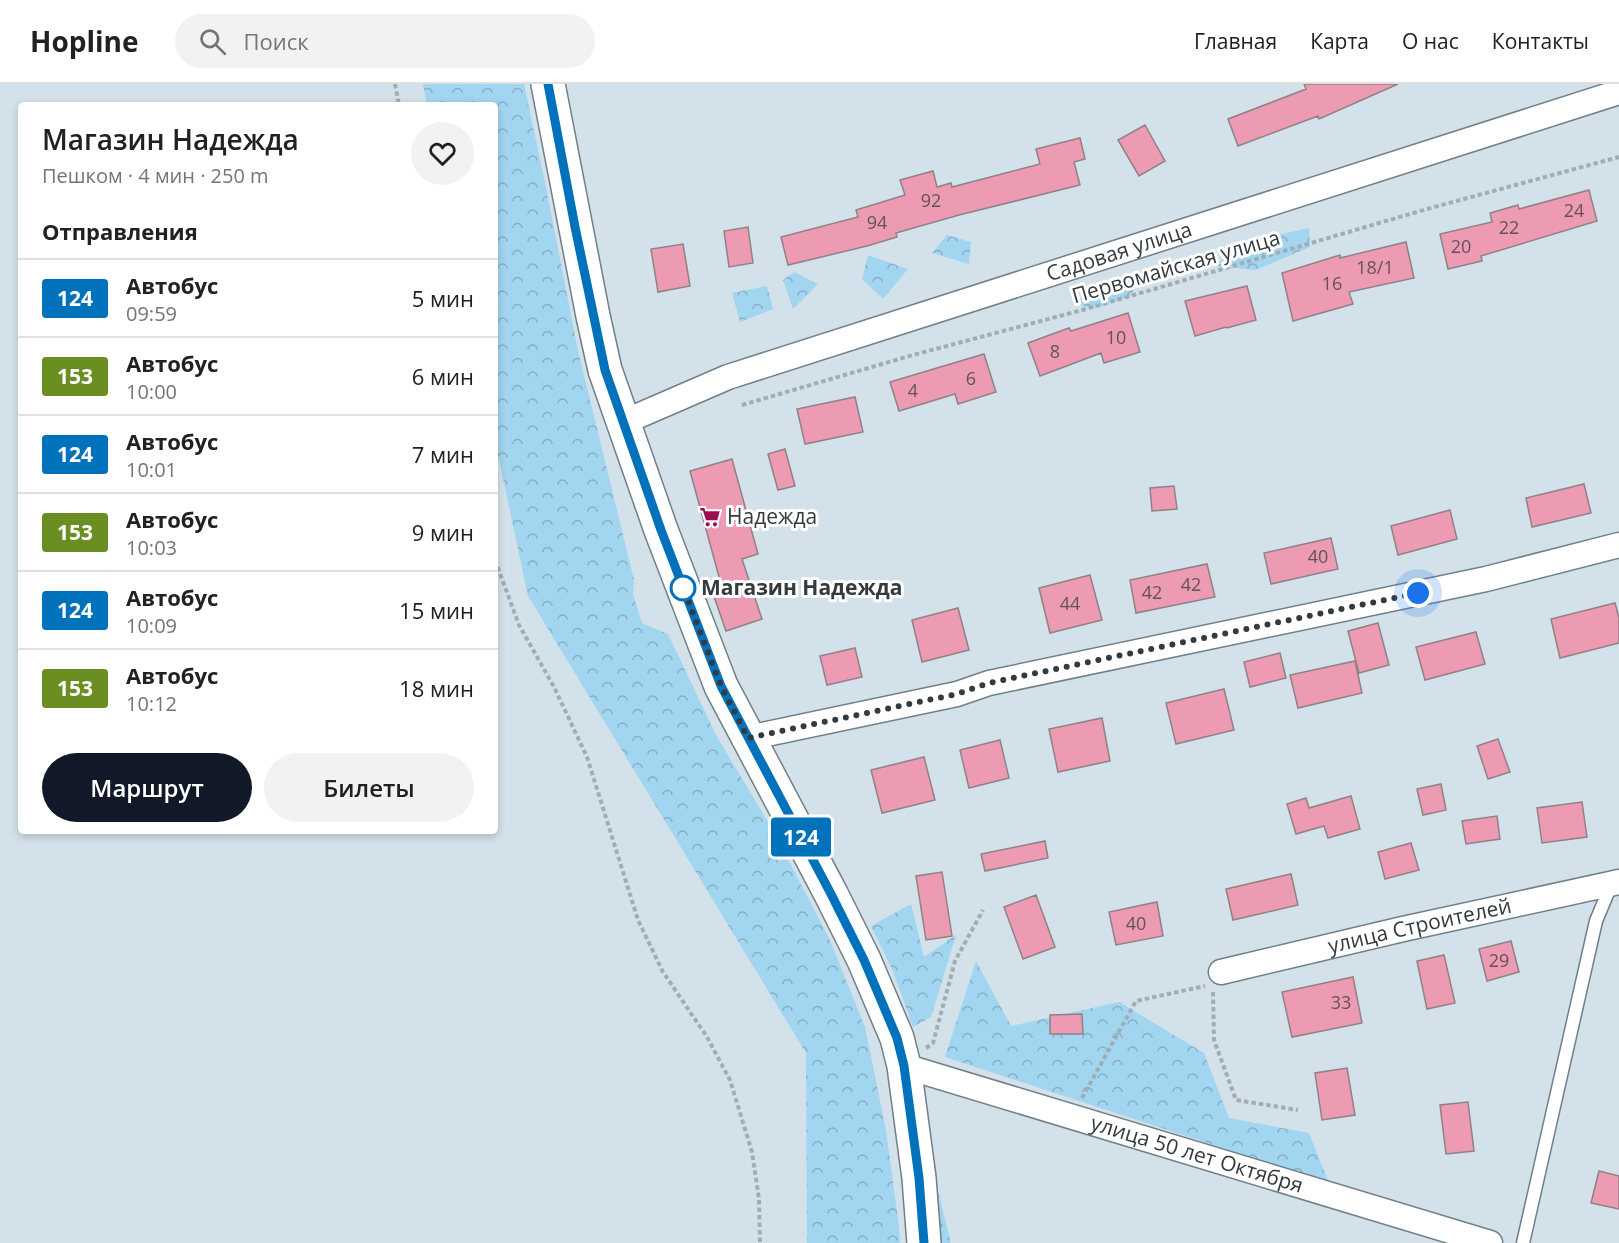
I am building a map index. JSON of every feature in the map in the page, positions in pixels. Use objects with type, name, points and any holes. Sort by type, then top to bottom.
[{"type":"street","points":[[548,84],[605,370],[661,530],[721,686],[831,894],[864,960],[897,1038],[904,1066],[919,1178],[924,1243]]},
{"type":"street","name":"Садовая улица","points":[[624,422],[728,377],[1619,92]]},
{"type":"street","points":[[748,738],[957,694],[989,683],[1486,579],[1619,545]]},
{"type":"street","name":"улица Строителей","points":[[1218,978],[1403,929],[1615,883]]},
{"type":"street","name":"улица 50 лет Октября","points":[[904,1066],[1491,1243]]},
{"type":"lane","points":[[1523,1243],[1596,921],[1615,883]]},
{"type":"path","points":[[395,84],[398,102]]},
{"type":"path","name":"Первомайская улица","points":[[742,405],[913,355],[1086,309],[1438,206],[1619,157]]},
{"type":"path","points":[[498,568],[519,625],[554,687],[587,757],[638,920],[663,972],[707,1037],[730,1080],[752,1152],[759,1199],[760,1243]]},
{"type":"path","points":[[904,1066],[933,1043],[955,961],[983,910]]},
{"type":"path","points":[[1080,1100],[1136,1001],[1218,978]]},
{"type":"path","points":[[1218,978],[1212,996],[1214,1040],[1236,1100],[1298,1110]]},
{"type":"green space","points":[[423,84],[524,84],[577,346],[634,580],[633,594],[642,623],[668,634],[716,735],[771,827],[829,938],[865,1027],[886,1130],[900,1243],[807,1243],[806,1053],[528,596],[498,455],[498,102],[426,102]]},
{"type":"green space","points":[[1309,228],[1310,247],[1256,270],[1212,266],[1256,240]]},
{"type":"green space","points":[[947,235],[971,242],[969,264],[932,253]]},
{"type":"green space","points":[[868,255],[908,269],[883,299],[862,279]]},
{"type":"green space","points":[[794,272],[818,284],[793,309],[783,280]]},
{"type":"green space","points":[[1138,279],[1131,296],[1092,309],[1072,302],[1111,284]]},
{"type":"green space","points":[[767,286],[773,309],[740,322],[732,293]]},
{"type":"green space","points":[[911,904],[924,957],[956,935],[931,1017],[913,1027],[892,969],[871,926]]},
{"type":"green space","points":[[976,961],[1011,1026],[1119,1002],[1204,1053],[1229,1118],[1309,1133],[1329,1183],[945,1057]]},
{"type":"green space","points":[[934,1175],[951,1243],[936,1243]]},
{"type":"building","points":[[1304,84],[1398,84],[1319,119],[1318,116],[1238,146],[1228,119],[1306,89]]},
{"type":"building","points":[[1145,125],[1165,161],[1139,176],[1118,140]]},
{"type":"building","points":[[1080,138],[1085,159],[1074,162],[1080,185],[959,215],[896,233],[897,237],[867,246],[788,265],[781,237],[858,217],[856,210],[905,195],[900,180],[933,171],[937,187],[951,183],[952,187],[1040,164],[1036,149]]},
{"type":"building","points":[[1589,190],[1597,221],[1481,256],[1482,261],[1448,269],[1440,234],[1492,222],[1490,213],[1518,205],[1519,209]]},
{"type":"building","points":[[748,227],[753,263],[729,267],[724,231]]},
{"type":"building","points":[[1406,242],[1414,278],[1349,292],[1353,304],[1293,321],[1282,273],[1340,255],[1340,258]]},
{"type":"building","points":[[683,244],[690,286],[658,292],[651,249]]},
{"type":"building","points":[[1247,286],[1256,320],[1195,336],[1185,301]]},
{"type":"building","points":[[1128,313],[1140,352],[1104,363],[1101,353],[1040,376],[1028,343],[1069,328],[1071,331]]},
{"type":"building","points":[[984,354],[996,392],[958,404],[955,394],[899,411],[890,382]]},
{"type":"building","points":[[855,397],[863,432],[805,444],[797,409]]},
{"type":"building","points":[[785,449],[795,486],[778,490],[768,454]]},
{"type":"building","points":[[732,459],[758,554],[742,559],[762,619],[726,631],[711,588],[721,584],[690,471]]},
{"type":"building","points":[[1584,484],[1591,513],[1532,527],[1526,498]]},
{"type":"building","points":[[1174,486],[1177,509],[1152,511],[1150,488]]},
{"type":"building","points":[[1450,510],[1457,539],[1398,555],[1391,526]]},
{"type":"building","points":[[1331,538],[1338,569],[1271,584],[1264,553]]},
{"type":"building","points":[[1207,564],[1215,597],[1136,613],[1130,580]]},
{"type":"building","points":[[1090,575],[1102,620],[1050,633],[1039,588]]},
{"type":"building","points":[[1615,603],[1619,618],[1619,643],[1560,658],[1551,619]]},
{"type":"building","points":[[958,608],[969,650],[922,662],[912,620]]},
{"type":"building","points":[[1378,623],[1389,665],[1359,673],[1348,631]]},
{"type":"building","points":[[1476,632],[1485,664],[1425,680],[1416,647]]},
{"type":"building","points":[[855,648],[862,677],[827,685],[820,656]]},
{"type":"building","points":[[1280,653],[1286,678],[1250,687],[1244,662]]},
{"type":"building","points":[[1355,661],[1362,693],[1298,708],[1290,675]]},
{"type":"building","points":[[1224,689],[1234,730],[1176,744],[1166,703]]},
{"type":"building","points":[[1102,718],[1110,761],[1058,772],[1049,729]]},
{"type":"building","points":[[1498,739],[1510,772],[1488,779],[1477,746]]},
{"type":"building","points":[[1000,740],[1009,778],[969,788],[960,750]]},
{"type":"building","points":[[924,757],[935,800],[882,813],[871,770]]},
{"type":"building","points":[[1441,784],[1446,810],[1423,815],[1417,789]]},
{"type":"building","points":[[1351,796],[1360,829],[1328,838],[1324,826],[1296,834],[1287,804],[1306,798],[1309,808]]},
{"type":"building","points":[[1582,802],[1587,837],[1542,843],[1537,808]]},
{"type":"building","points":[[1497,816],[1500,839],[1466,844],[1462,821]]},
{"type":"building","points":[[1045,841],[1048,858],[985,871],[981,854]]},
{"type":"building","points":[[1411,843],[1419,870],[1385,879],[1378,852]]},
{"type":"building","points":[[942,872],[952,936],[926,940],[916,876]]},
{"type":"building","points":[[1291,874],[1298,905],[1233,920],[1226,889]]},
{"type":"building","points":[[1036,895],[1055,947],[1023,959],[1004,907]]},
{"type":"building","points":[[1157,902],[1163,936],[1116,945],[1109,912]]},
{"type":"building","points":[[1511,941],[1519,972],[1487,981],[1479,949]]},
{"type":"building","points":[[1444,955],[1455,1003],[1427,1009],[1417,961]]},
{"type":"building","points":[[1353,977],[1362,1023],[1292,1037],[1282,992]]},
{"type":"building","points":[[1082,1014],[1083,1034],[1050,1034],[1050,1015]]},
{"type":"building","points":[[1347,1068],[1355,1115],[1322,1120],[1315,1073]]},
{"type":"building","points":[[1468,1102],[1474,1151],[1446,1154],[1440,1105]]},
{"type":"building","points":[[1599,1171],[1619,1176],[1619,1209],[1591,1203]]},
{"type":"bus line","name":"124","points":[[548,84],[605,370],[661,530],[721,686],[864,960],[897,1038],[904,1066],[919,1178],[924,1243]]},
{"type":"place","name":"Надежда","points":[[710,517]]},
{"type":"place","name":"Магазин Надежда","points":[[683,588]]},
{"type":"route","points":[[683,588],[682,585],[721,686],[748,738],[957,694],[989,683],[1418,593]]}]
